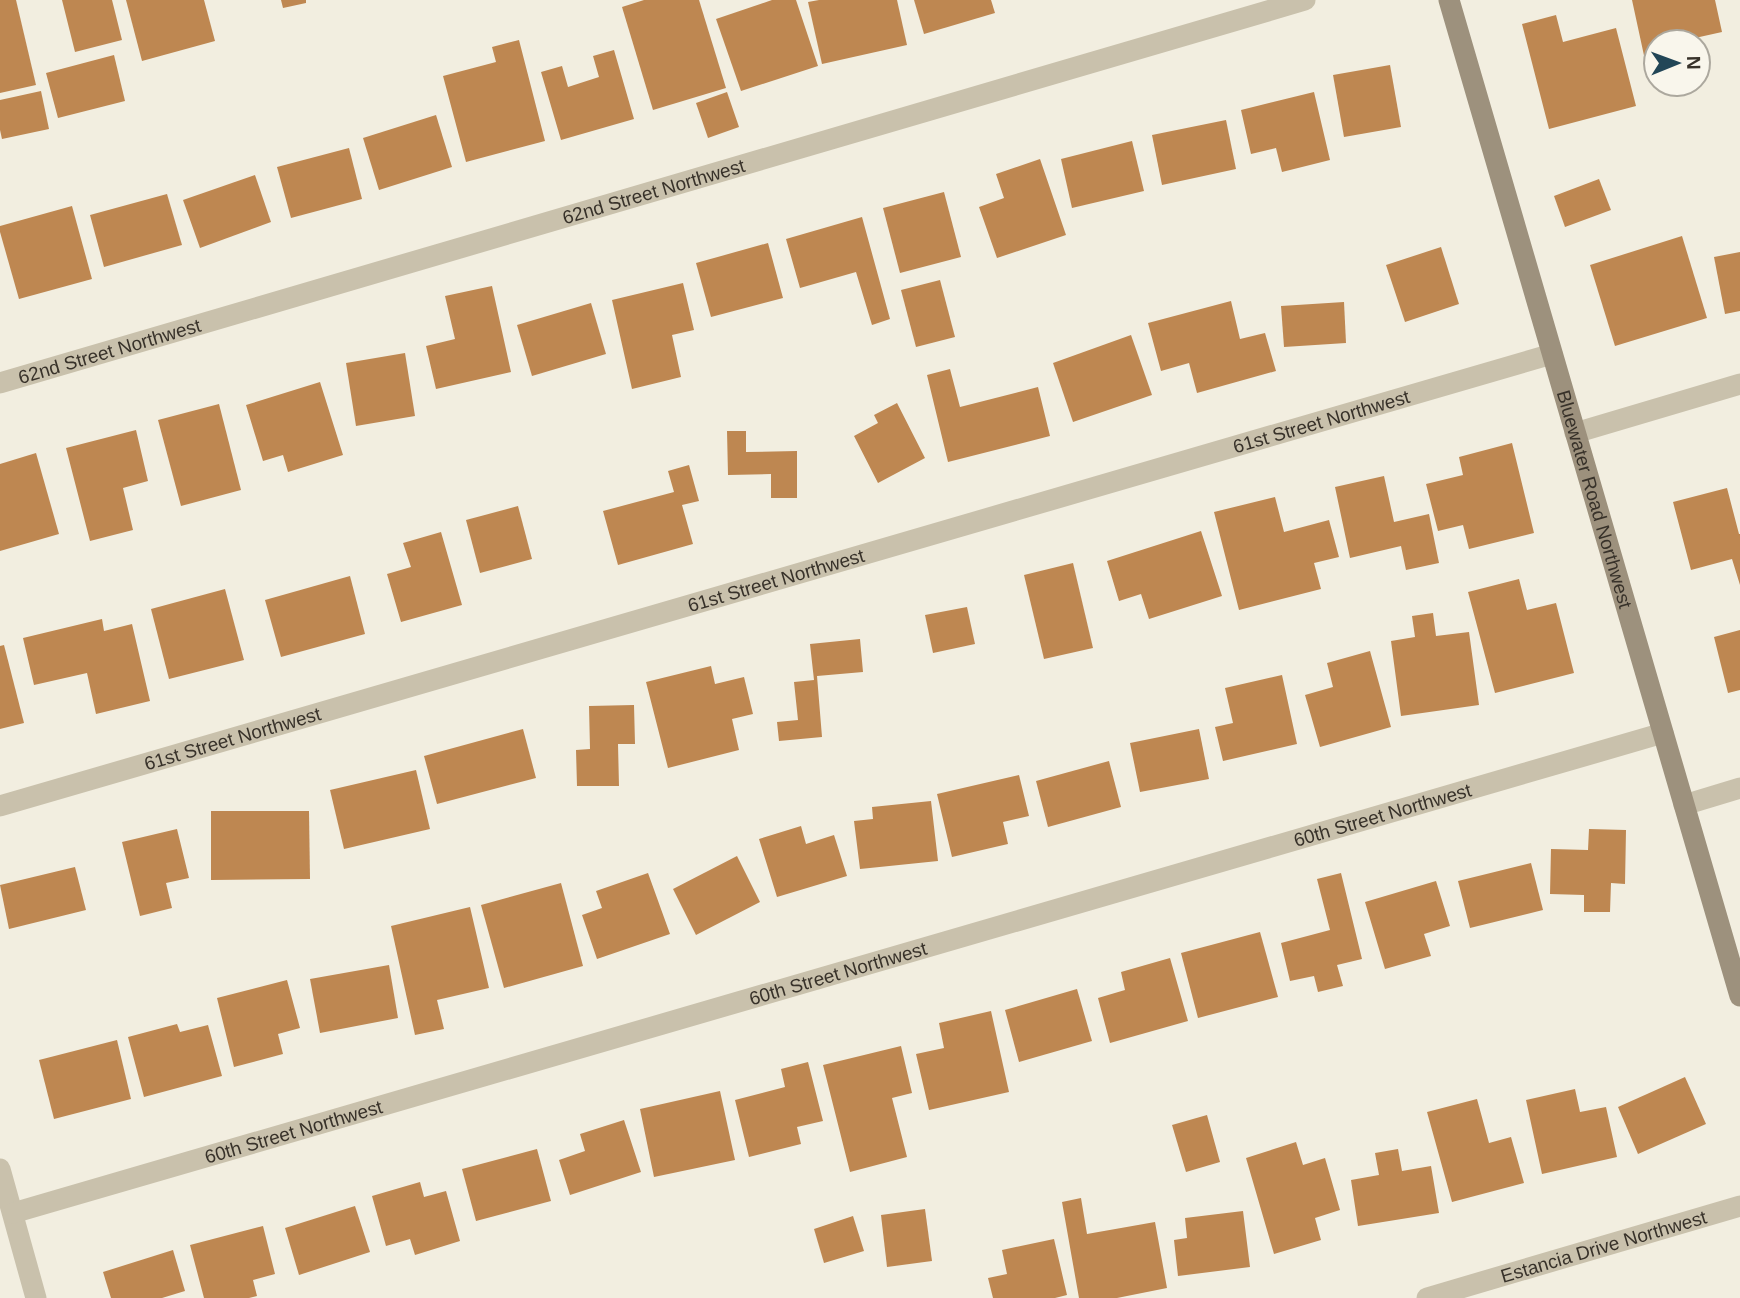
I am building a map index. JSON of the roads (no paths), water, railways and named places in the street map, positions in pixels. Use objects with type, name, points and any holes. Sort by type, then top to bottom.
[{"type":"street","name":"62nd Street Northwest","points":[[0,383],[1305,0]]},
{"type":"street","name":"Bluewater Road Northwest","points":[[1449,0],[1740,996]]},
{"type":"street","name":"61st Street Northwest","points":[[0,806],[1552,354]]},
{"type":"street","points":[[1575,432],[1740,384]]},
{"type":"street","name":"60th Street Northwest","points":[[13,1213],[1663,733]]},
{"type":"street","points":[[1684,805],[1740,789]]},
{"type":"street","points":[[0,1169],[36,1298]]},
{"type":"street","name":"Estancia Drive Northwest","points":[[1427,1298],[1740,1206]]}]
